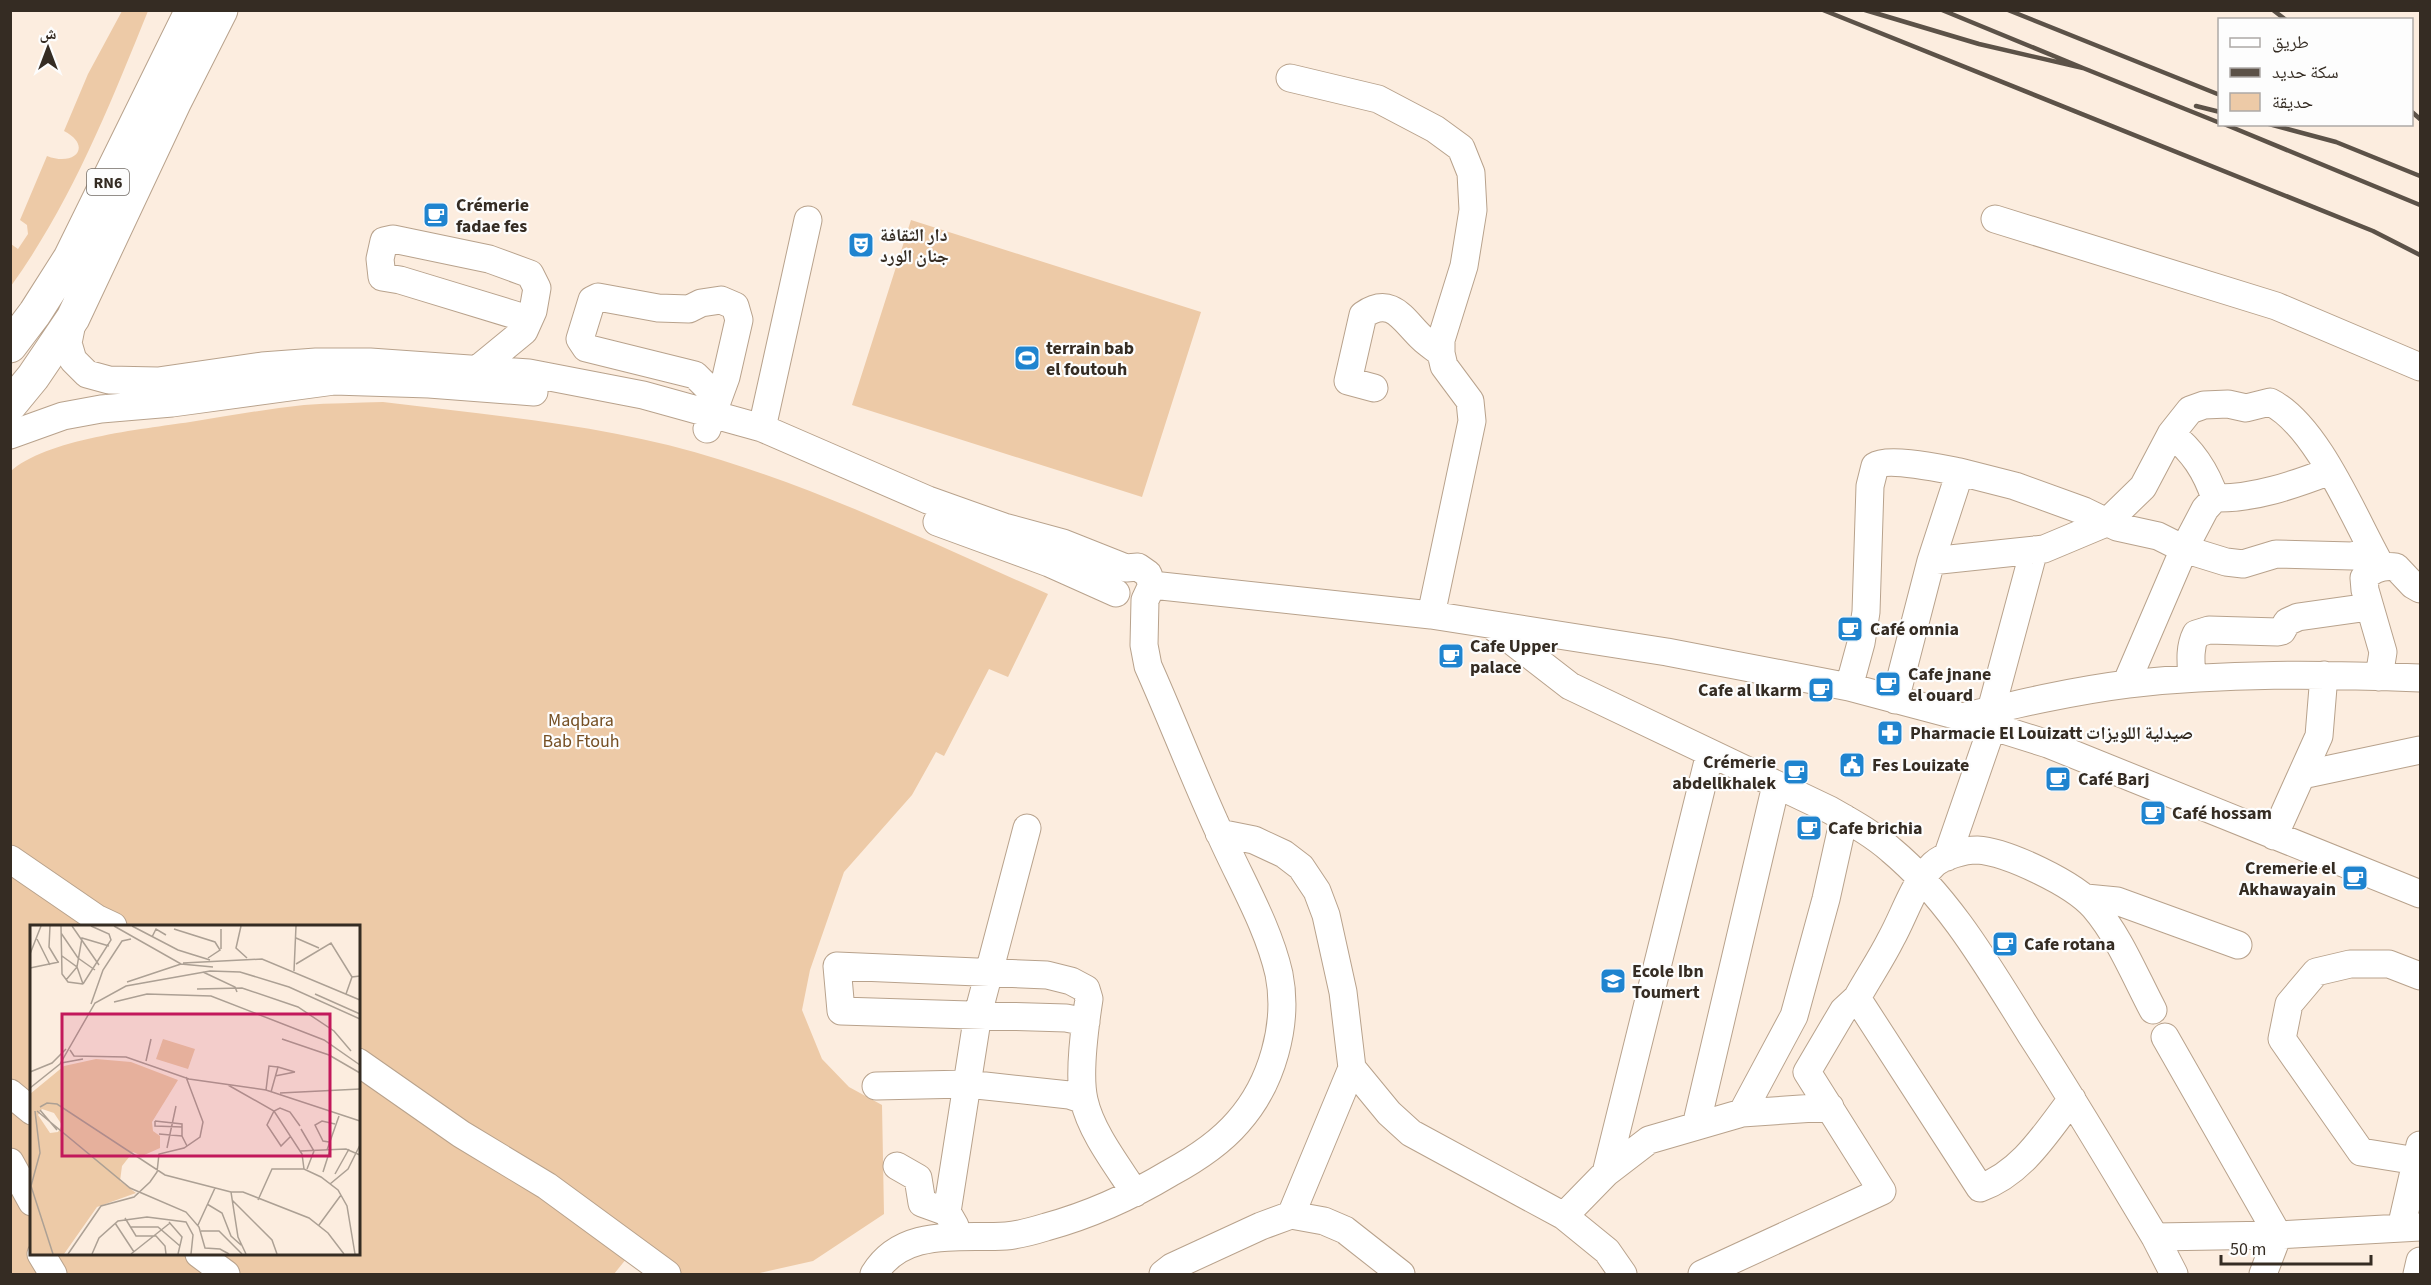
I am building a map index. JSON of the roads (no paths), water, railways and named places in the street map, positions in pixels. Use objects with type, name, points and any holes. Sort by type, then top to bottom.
[{"type":"main road","name":"RN6","points":[[10,346],[35,313],[70,258],[192,10]]},
{"type":"main road","name":"RN6","points":[[10,405],[33,378],[73,318],[175,101],[221,10]]},
{"type":"street","points":[[1290,78],[1378,99],[1435,129],[1461,148],[1471,173],[1473,210],[1464,266],[1441,340],[1441,353],[1444,366],[1470,401],[1472,421],[1431,615]]},
{"type":"street","points":[[1995,219],[2276,306],[2421,367]]},
{"type":"street","points":[[762,428],[808,220]]},
{"type":"street","points":[[479,368],[524,331],[533,311],[537,288],[530,274],[489,259],[393,239],[384,241],[380,259],[382,277],[400,280],[515,315],[526,326]]},
{"type":"street","points":[[712,413],[726,377],[739,320],[735,306],[721,300],[701,303],[689,309],[658,308],[598,297],[592,300],[580,339],[586,348],[695,375],[712,413],[765,448],[827,472],[922,516],[1133,594],[1431,615],[1667,652],[1849,687],[1962,717],[1992,718],[2063,695],[2126,684],[2192,678],[2232,675],[2421,678]]},
{"type":"street","points":[[1374,388],[1348,381],[1363,315],[1374,308],[1387,307],[1399,314],[1423,339],[1441,353]]},
{"type":"street","points":[[73,318],[68,343],[73,360],[87,374],[109,381],[158,381],[262,366],[316,362],[370,362],[479,368],[641,412],[712,413],[762,428],[928,500],[1004,527],[1062,543],[1126,568],[1116,578],[1133,594],[1148,666],[1219,833],[1268,939],[1275,962],[1281,990],[1279,1032],[1273,1058],[1261,1086],[1238,1123],[1201,1154],[1135,1193],[1083,1216],[1021,1234],[918,1240],[895,1252],[880,1265],[874,1275]]},
{"type":"street","points":[[10,435],[63,416],[101,409],[172,403],[334,381],[528,382]]},
{"type":"street","points":[[1931,561],[2044,549],[2106,523],[2143,487],[2171,434],[2190,410],[2204,405],[2228,404],[2246,408],[2270,402],[2293,418],[2312,441],[2377,559]]},
{"type":"street","points":[[2171,434],[2187,446],[2200,464],[2215,498]]},
{"type":"street","points":[[1849,687],[1862,643],[1865,621],[1870,486],[1875,466],[1882,463],[1925,465],[2015,486],[2084,511],[2106,523],[2158,536],[2184,549],[2243,564],[2276,554],[2377,559],[2396,567],[2413,585],[2421,589]]},
{"type":"street","points":[[2215,498],[2233,499],[2248,496],[2330,471]]},
{"type":"street","points":[[1895,700],[1931,561],[1960,472]]},
{"type":"street","points":[[2126,684],[2184,549],[2205,509],[2215,498]]},
{"type":"street","points":[[1947,857],[1992,718],[2034,550]]},
{"type":"street","points":[[2377,559],[2364,578],[2369,607],[2383,652],[2379,677]]},
{"type":"street","points":[[2192,678],[2190,657],[2196,634],[2210,630],[2278,632],[2282,631],[2287,622],[2298,617],[2369,607]]},
{"type":"street","points":[[1492,625],[1570,686],[1844,818],[1891,850],[1921,878],[1977,951],[2072,1099],[2155,1237],[2174,1275]]},
{"type":"street","points":[[2274,836],[2319,735],[2324,675]]},
{"type":"street","points":[[1992,718],[2048,744],[2421,894]]},
{"type":"street","points":[[2302,775],[2421,750]]},
{"type":"street","points":[[1606,1173],[1710,753]]},
{"type":"street","points":[[1696,1126],[1776,785]]},
{"type":"street","points":[[1742,1113],[1787,1032],[1797,1008],[1826,899],[1844,818]]},
{"type":"street","points":[[946,1212],[978,1014],[1028,828]]},
{"type":"street","points":[[1219,833],[1254,840],[1284,854],[1301,867],[1317,891],[1326,915],[1343,992],[1352,1068],[1291,1215]]},
{"type":"street","points":[[1807,1072],[1843,1011],[1857,998],[1891,940],[1921,878],[1937,862],[1968,851],[1995,854],[2063,883],[2086,898],[2105,921],[2153,1010]]},
{"type":"street","points":[[10,859],[109,925]]},
{"type":"street","points":[[2086,898],[2117,901],[2238,945]]},
{"type":"street","points":[[2155,1237],[2278,1235],[2411,1228],[2419,1153],[2361,1152],[2282,1039],[2289,1004],[2316,972],[2350,964],[2389,964],[2421,976]]},
{"type":"street","points":[[1086,1022],[1066,1018],[978,1014],[841,1011],[837,966],[1047,975],[1071,981],[1086,989],[1089,999],[1082,1073],[1083,1100],[1100,1139],[1135,1193]]},
{"type":"street","points":[[1857,998],[1980,1188],[1998,1182],[2030,1154],[2072,1099]]},
{"type":"street","points":[[2165,1037],[2278,1235],[2264,1275]]},
{"type":"street","points":[[1702,1275],[1882,1191],[1807,1072],[1773,1057]]},
{"type":"street","points":[[360,1063],[461,1134],[547,1186],[667,1275]]},
{"type":"street","points":[[1352,1068],[1389,1113],[1411,1133],[1564,1216],[1607,1251],[1623,1275]]},
{"type":"street","points":[[876,1086],[967,1084],[1069,1095],[1083,1100]]},
{"type":"street","points":[[10,1094],[30,1109]]},
{"type":"street","points":[[1564,1216],[1606,1173],[1648,1140],[1742,1113],[1830,1107]]},
{"type":"street","points":[[10,1162],[30,1198]]},
{"type":"street","points":[[897,1166],[918,1178],[922,1203],[946,1212],[963,1237]]},
{"type":"street","points":[[1163,1275],[1172,1267],[1261,1226],[1291,1215],[1324,1221],[1345,1230],[1401,1275]]},
{"type":"street","points":[[42,1255],[53,1275]]},
{"type":"street","points":[[200,1255],[226,1275]]},
{"type":"street","points":[[2416,1275],[2421,1261]]},
{"type":"railway","points":[[1823,10],[2373,231],[2420,255]]},
{"type":"railway","points":[[1865,10],[1979,44],[2083,68],[1942,10]]},
{"type":"railway","points":[[2008,10],[2218,94]]},
{"type":"railway","points":[[2273,10],[2283,18]]},
{"type":"railway","points":[[2083,68],[2218,122]]},
{"type":"railway","points":[[2196,106],[2218,112]]},
{"type":"railway","points":[[2413,113],[2420,119]]},
{"type":"railway","points":[[2229,126],[2420,205]]},
{"type":"railway","points":[[2276,126],[2336,142],[2420,176]]},
{"type":"place","name":"Crémerie fadae fes","points":[[436,215]]},
{"type":"place","name":"دار الثقافة جنان الورد","points":[[861,245]]},
{"type":"place","name":"terrain bab el foutouh","points":[[1027,358]]},
{"type":"place","name":"Café omnia","points":[[1850,629]]},
{"type":"place","name":"Cafe Upper palace","points":[[1451,656]]},
{"type":"place","name":"Cafe jnane el ouard","points":[[1888,684]]},
{"type":"place","name":"Cafe al lkarm","points":[[1821,690]]},
{"type":"place","name":"Pharmacie El Louizatt صيدلية اللويزات","points":[[1890,733]]},
{"type":"place","name":"Fes Louizate","points":[[1852,765]]},
{"type":"place","name":"Crémerie abdellkhalek","points":[[1796,772]]},
{"type":"place","name":"Café Barj","points":[[2058,779]]},
{"type":"place","name":"Café hossam","points":[[2153,813]]},
{"type":"place","name":"Cafe brichia","points":[[1809,828]]},
{"type":"place","name":"Cremerie el Akhawayain","points":[[2355,878]]},
{"type":"place","name":"Cafe rotana","points":[[2005,944]]},
{"type":"place","name":"Ecole Ibn Toumert","points":[[1613,981]]},
{"type":"park label","name":"Maqbara Bab Ftouh","points":[[581,730]]}]
